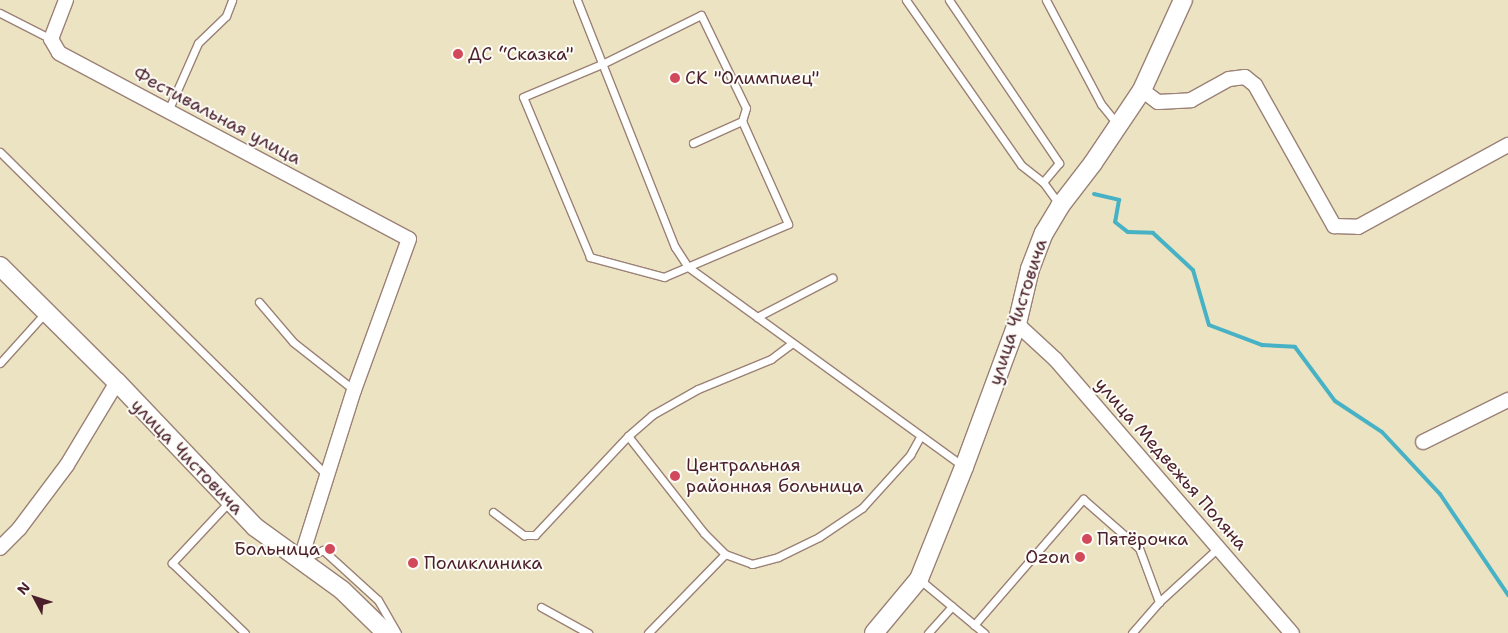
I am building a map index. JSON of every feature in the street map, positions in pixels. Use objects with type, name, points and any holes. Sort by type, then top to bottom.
[{"type":"street","points":[[52,39],[66,0]]},
{"type":"street","name":"улица Чистовича","points":[[874,633],[919,578],[964,467],[1017,324],[1030,270],[1044,233],[1060,206],[1093,163],[1142,90],[1183,0]]},
{"type":"street","name":"Фестивальная улица","points":[[52,39],[59,52],[409,239],[354,390]]},
{"type":"street","points":[[1142,90],[1158,102],[1191,100],[1229,80],[1245,77],[1255,85],[1334,226],[1358,227],[1508,145]]},
{"type":"street","name":"улица Чистовича","points":[[0,266],[117,382],[255,527],[342,590],[386,633]]},
{"type":"street","name":"улица Медвежья Поляна","points":[[1017,324],[1056,360],[1292,633]]},
{"type":"street","points":[[0,548],[19,529],[67,465],[117,382]]},
{"type":"street","points":[[300,561],[354,390]]},
{"type":"street","points":[[1422,442],[1508,400]]},
{"type":"lane","points":[[168,111],[198,43],[226,16],[232,0]]},
{"type":"lane","points":[[577,0],[675,247],[688,267],[920,437],[964,467]]},
{"type":"lane","points":[[906,0],[1021,165],[1043,182],[1060,206]]},
{"type":"lane","points":[[949,0],[1059,164],[1043,182]]},
{"type":"lane","points":[[1046,0],[1101,104],[1118,125]]},
{"type":"lane","points":[[0,13],[52,39]]},
{"type":"lane","points":[[702,15],[746,108],[742,121],[788,224],[664,277],[590,256],[523,96],[602,64],[702,15]]},
{"type":"lane","points":[[693,143],[742,121]]},
{"type":"lane","points":[[0,152],[326,475]]},
{"type":"lane","points":[[757,317],[832,278]]},
{"type":"lane","points":[[259,302],[293,342],[354,390]]},
{"type":"lane","points":[[0,363],[46,312]]},
{"type":"lane","points":[[494,512],[524,535],[535,535],[628,436],[652,415],[698,389],[771,359],[792,343]]},
{"type":"lane","points":[[628,436],[704,533],[725,554],[752,564],[778,557],[819,537],[862,508],[910,455],[920,437]]},
{"type":"lane","points":[[974,625],[1083,499],[1139,548],[1159,602]]},
{"type":"lane","points":[[228,504],[172,563],[246,633]]},
{"type":"lane","points":[[1132,633],[1159,602],[1219,547]]},
{"type":"lane","points":[[300,561],[323,550],[378,600],[397,633]]},
{"type":"lane","points":[[648,633],[725,554]]},
{"type":"lane","points":[[919,578],[984,633]]},
{"type":"lane","points":[[928,633],[952,606]]},
{"type":"lane","points":[[541,607],[588,633]]},
{"type":"waterway","points":[[1094,194],[1119,200],[1115,222],[1128,232],[1153,233],[1193,270],[1209,325],[1262,345],[1295,347],[1335,401],[1382,432],[1440,494],[1508,595]]},
{"type":"place","name":"ДС “Сказка\"","points":[[458,54]]},
{"type":"place","name":"СК \"Олимпиец\"","points":[[675,78]]},
{"type":"place","name":"Центральная районная больница","points":[[675,476]]},
{"type":"place","name":"Пятёрочка","points":[[1087,539]]},
{"type":"place","name":"Больница","points":[[330,549]]},
{"type":"place","name":"Ozon","points":[[1080,557]]},
{"type":"place","name":"Поликлиника","points":[[413,563]]}]
